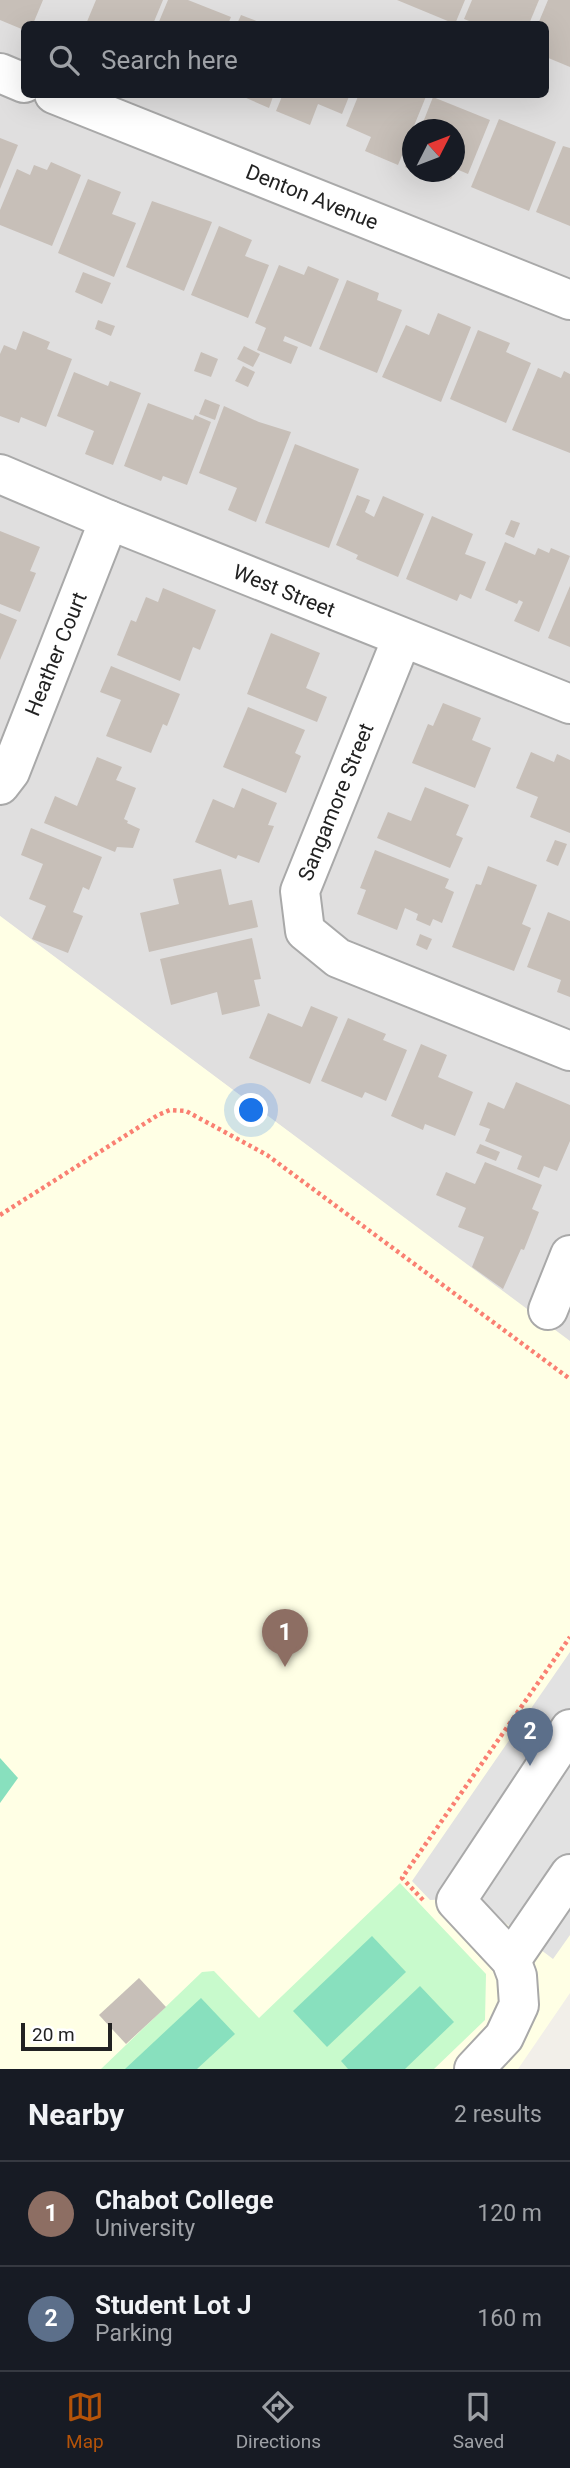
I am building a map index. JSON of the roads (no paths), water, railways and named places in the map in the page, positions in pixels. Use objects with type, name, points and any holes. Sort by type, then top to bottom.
[{"type":"street","points":[[0,73],[21,82]]},
{"type":"street","name":"Denton Avenue","points":[[64,98],[570,300]]},
{"type":"street","name":"West Street","points":[[0,474],[570,704]]},
{"type":"street","name":"Heather Court","points":[[0,785],[9,772],[109,520]]},
{"type":"street","name":"Sangamore Street","points":[[402,638],[300,891],[305,931],[338,958],[570,1051]]},
{"type":"street","points":[[548,1310],[570,1255]]},
{"type":"street","points":[[474,2069],[504,2037],[519,2005],[517,1976],[511,1960],[456,1902],[570,1729]]},
{"type":"street","points":[[511,1960],[570,1874]]},
{"type":"place","name":"Chabot College","points":[[285,1667]]},
{"type":"place","name":"Student Lot J","points":[[530,1766]]}]
